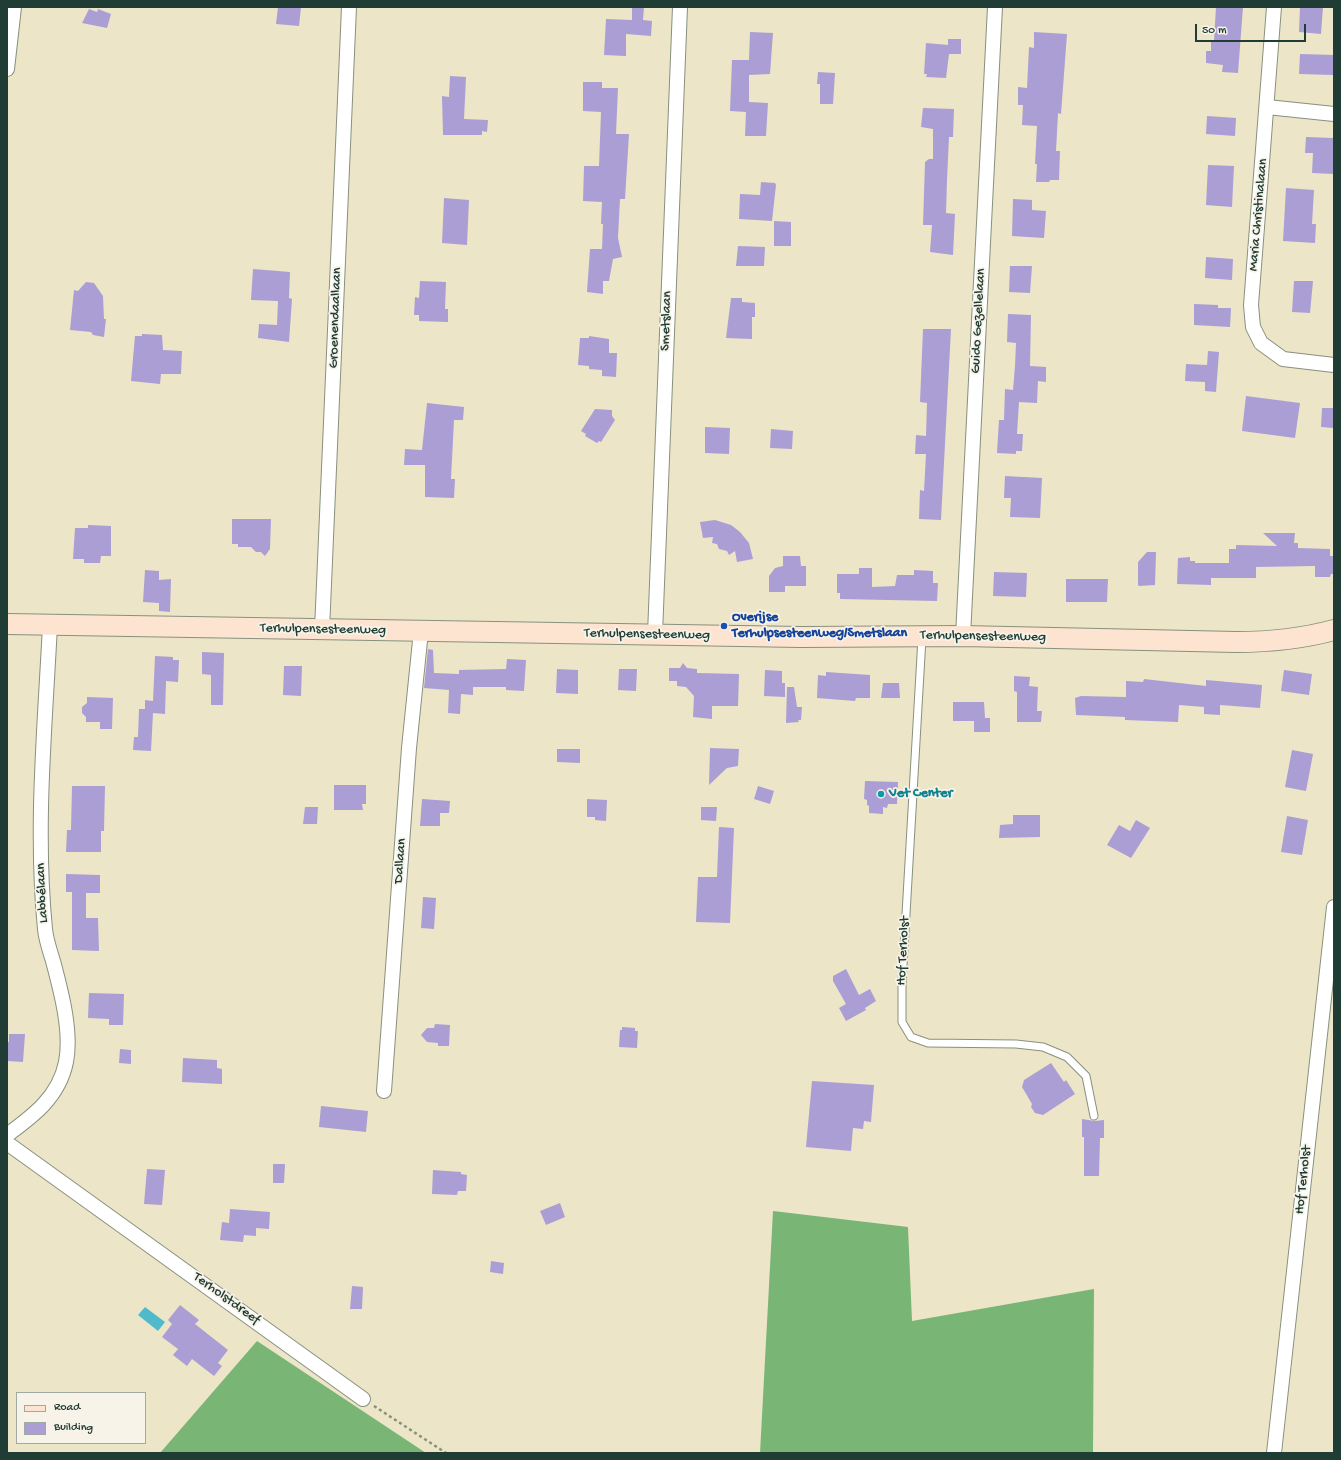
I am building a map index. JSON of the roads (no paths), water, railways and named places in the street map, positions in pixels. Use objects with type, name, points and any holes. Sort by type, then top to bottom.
[{"type":"main road","name":"Terhulpensesteenweg","points":[[7,624],[801,637],[963,636],[1270,642],[1298,638],[1334,630]]},
{"type":"street","points":[[7,68],[14,7]]},
{"type":"street","name":"Groenendaallaan","points":[[322,630],[349,7]]},
{"type":"street","name":"Smetslaan","points":[[654,634],[680,7]]},
{"type":"street","name":"Guido Gezellelaan","points":[[963,636],[995,7]]},
{"type":"street","name":"Maria Christinalaan","points":[[1274,7],[1251,305],[1253,327],[1261,343],[1283,359],[1334,365]]},
{"type":"street","points":[[1267,107],[1334,114]]},
{"type":"street","name":"Labbélaan","points":[[7,1135],[36,1114],[49,1100],[59,1084],[66,1062],[67,1037],[60,988],[45,931],[40,850],[50,625]]},
{"type":"street","name":"Dallaan","points":[[384,1091],[409,748],[421,631]]},
{"type":"street","name":"Hof Terholst","points":[[1274,1453],[1334,907]]},
{"type":"street","name":"Terholstdreef","points":[[7,1143],[363,1399]]},
{"type":"lane","name":"Hof Terholst","points":[[923,636],[902,983],[902,1022],[911,1037],[928,1043],[1016,1044],[1043,1047],[1067,1057],[1086,1076],[1094,1116]]},
{"type":"water","points":[[145,1307],[165,1322],[158,1331],[138,1315]]},
{"type":"place","name":"Overijse Terhulpsesteenweg/Smetslaan","points":[[724,626]]},
{"type":"place","name":"Vet Center","points":[[881,794]]}]
